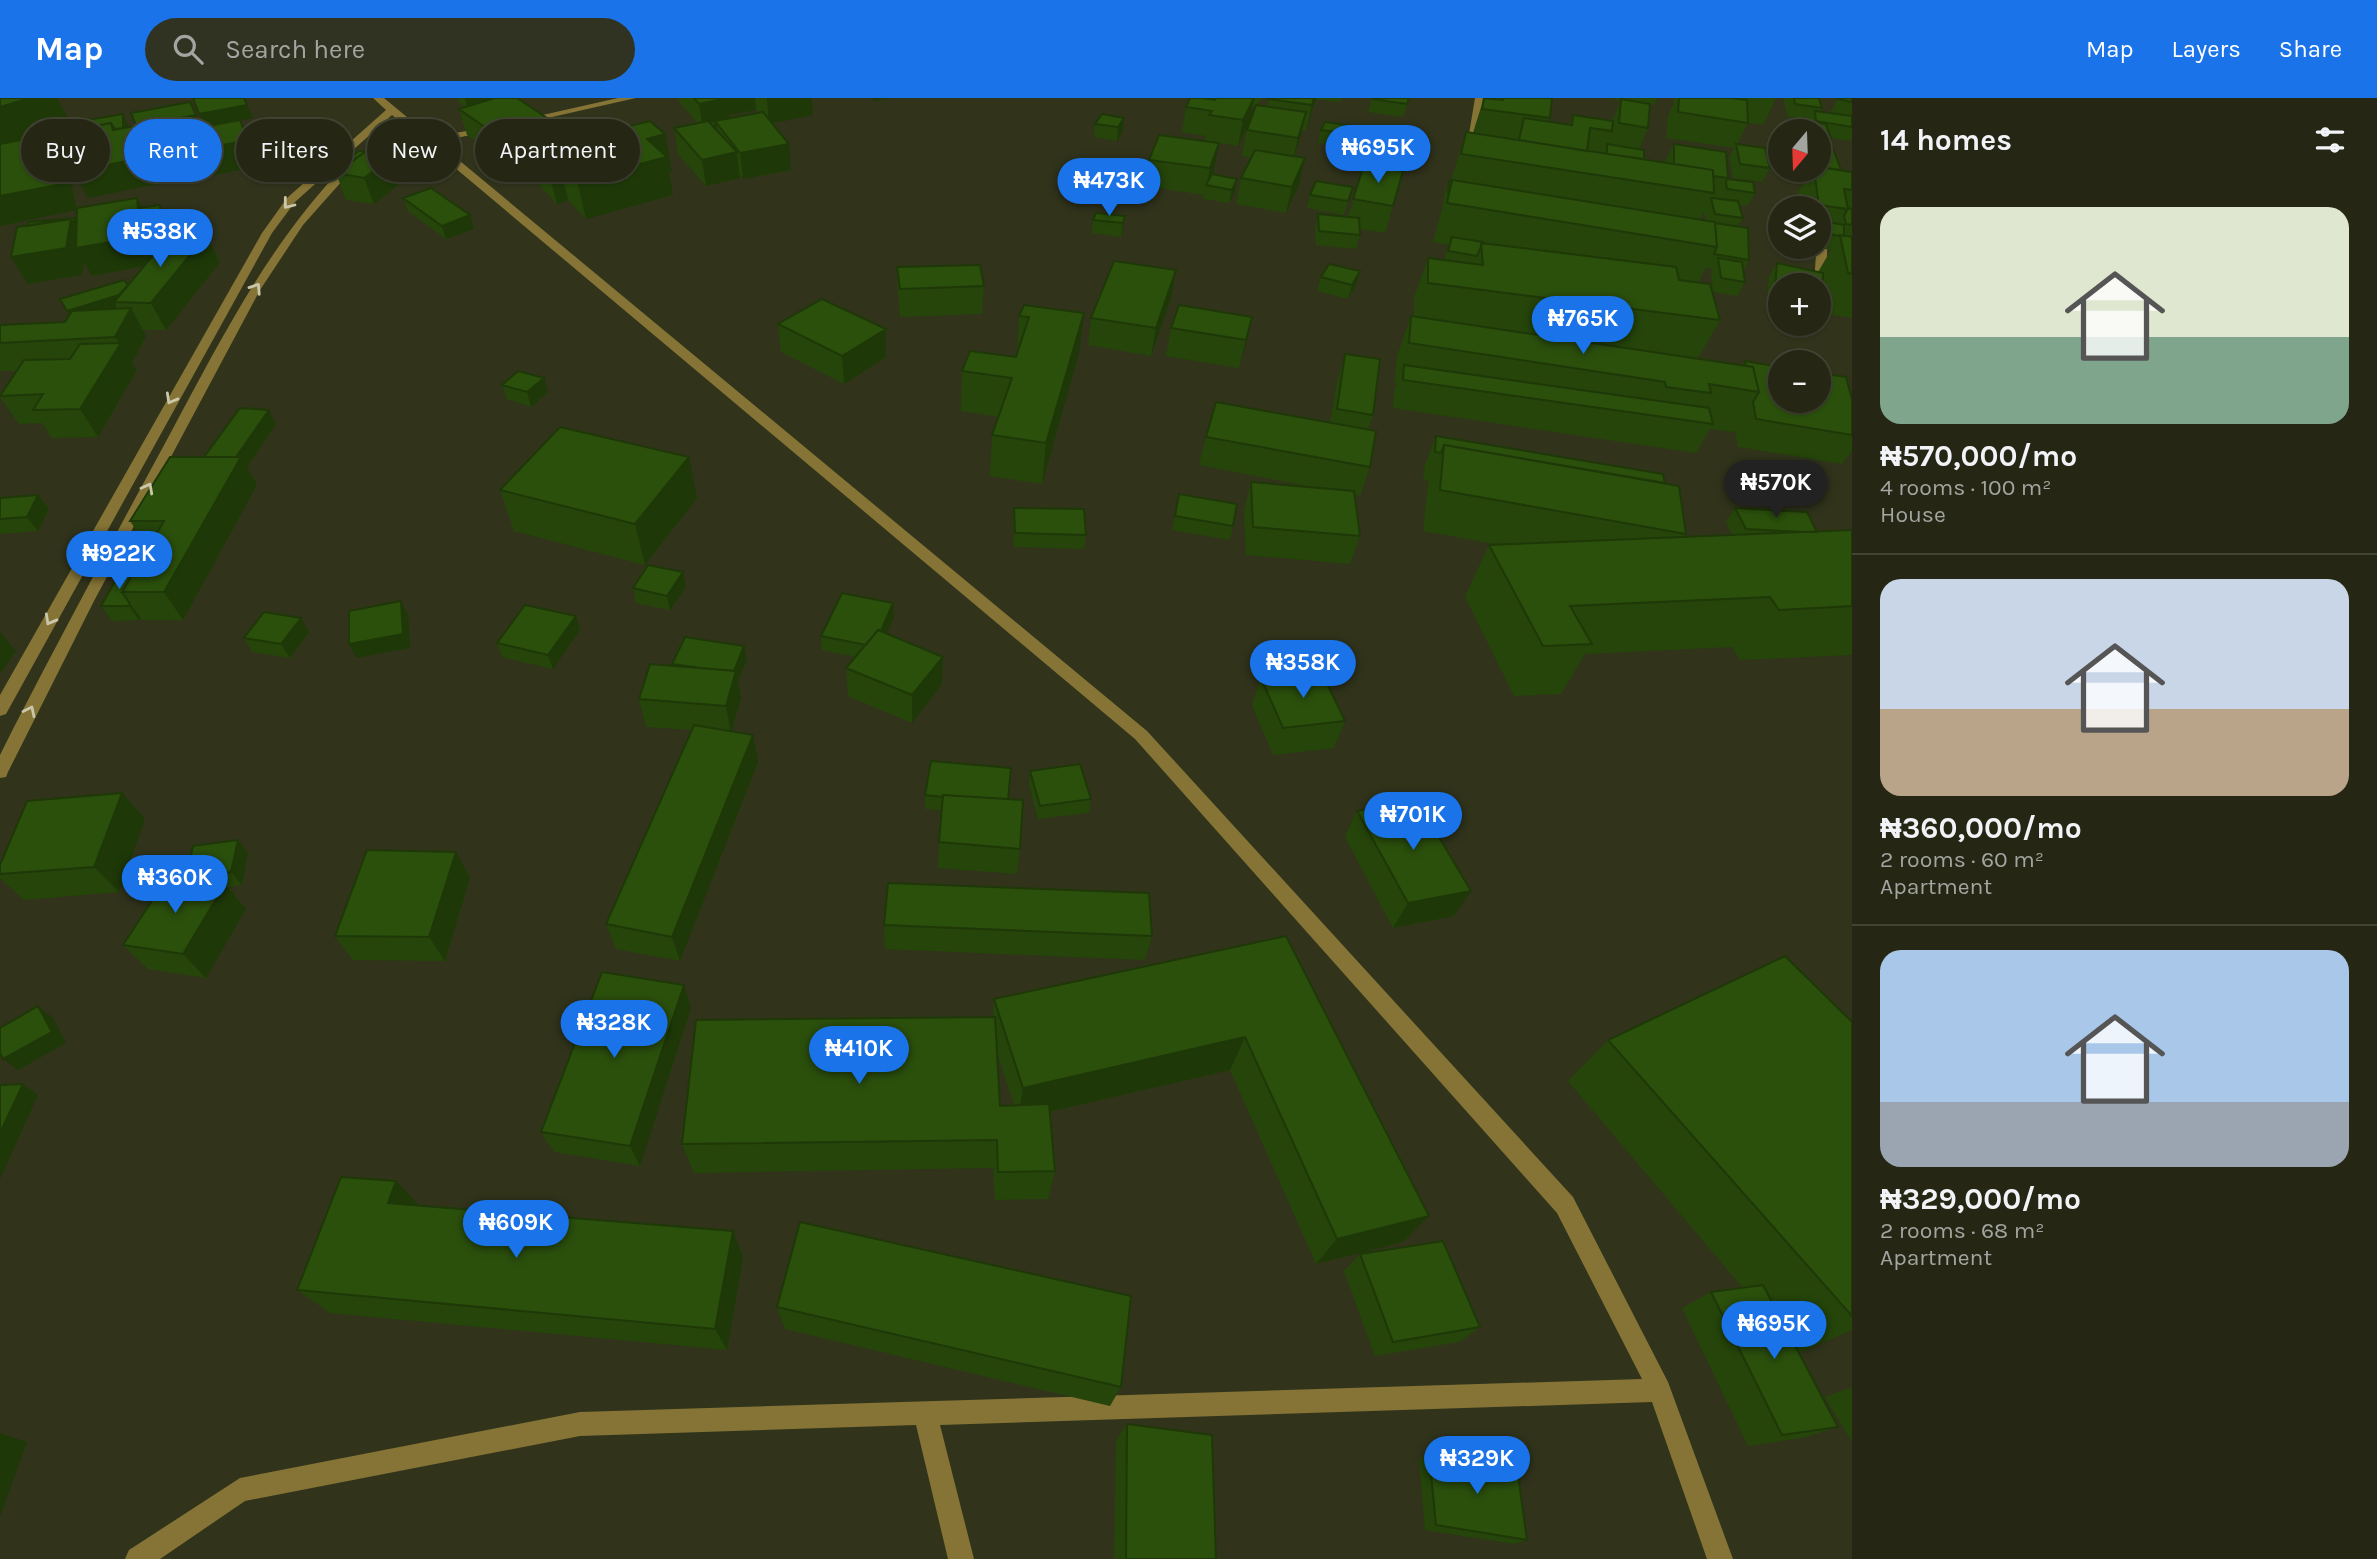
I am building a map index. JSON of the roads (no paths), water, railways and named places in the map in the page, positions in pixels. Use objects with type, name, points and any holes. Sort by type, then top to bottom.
[{"type":"street","points":[[379,98],[393,109],[398,119]]},
{"type":"street","points":[[532,119],[631,98]]},
{"type":"street","points":[[1469,162],[1480,98]]},
{"type":"street","points":[[0,710],[267,233],[291,200],[393,109]]},
{"type":"street","points":[[0,772],[52,667],[250,297],[314,201],[361,157]]},
{"type":"street","points":[[461,168],[751,407],[1141,735],[1565,1205],[1660,1390],[1720,1559]]},
{"type":"street","points":[[138,1559],[240,1490],[580,1424],[1660,1390]]},
{"type":"street","points":[[925,1414],[961,1559]]}]
